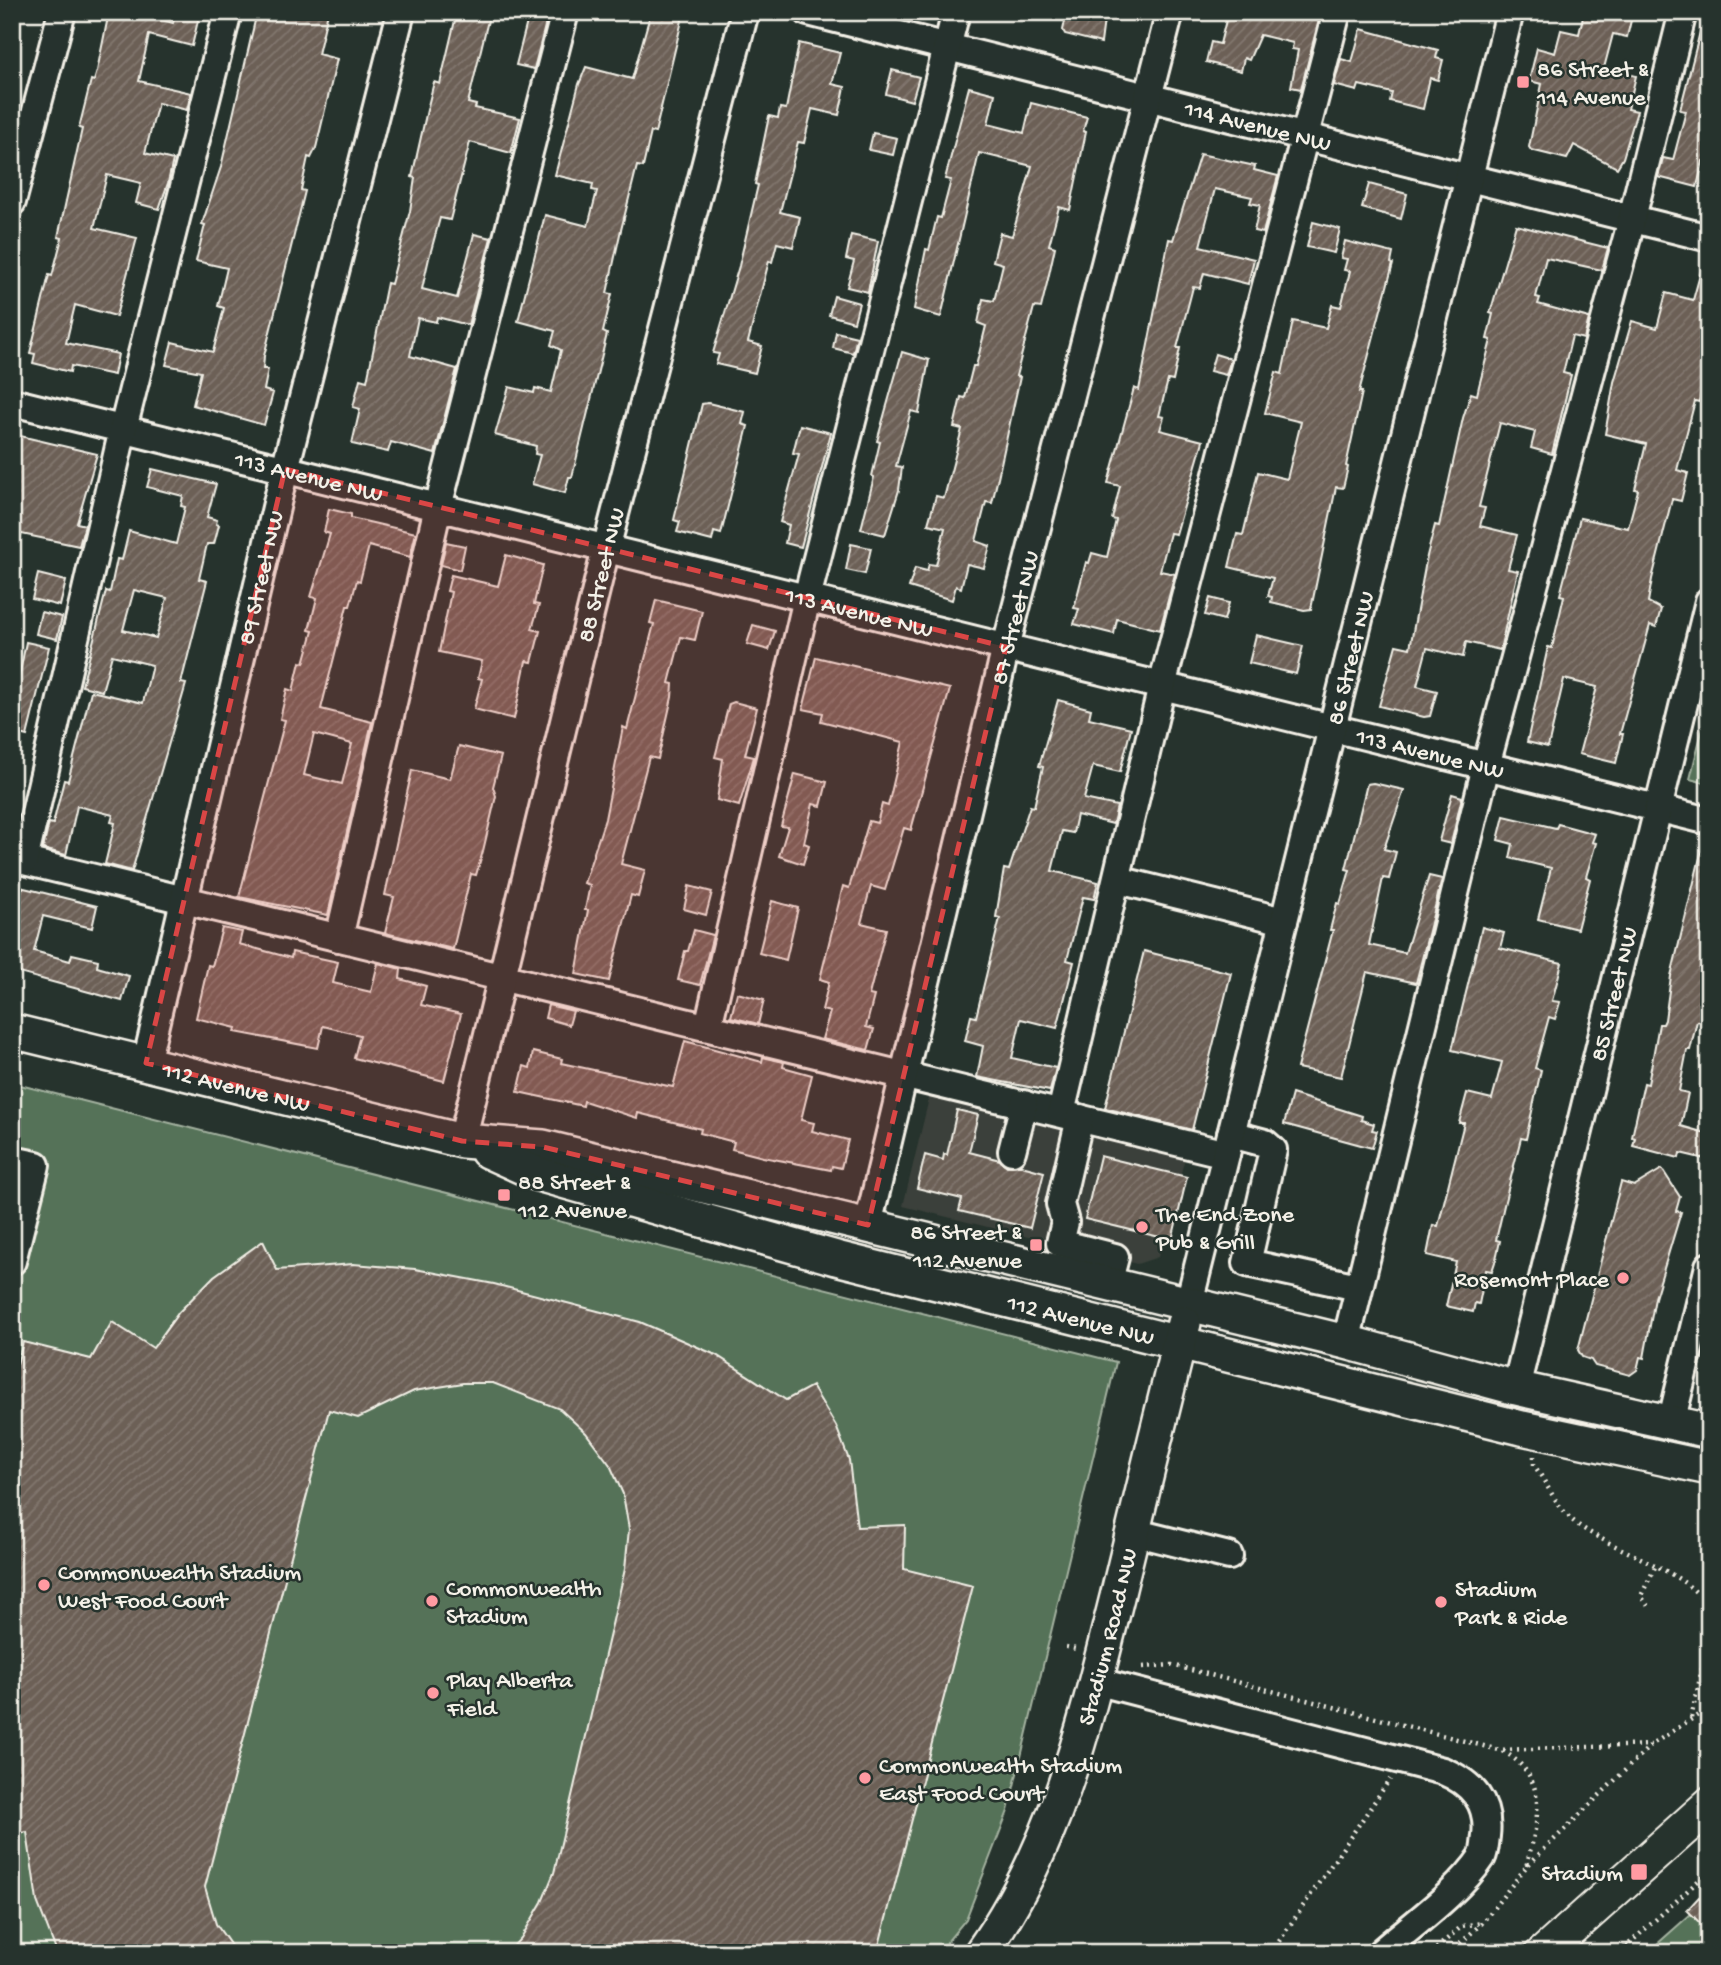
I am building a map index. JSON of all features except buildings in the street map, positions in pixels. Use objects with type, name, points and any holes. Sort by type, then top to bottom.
[{"type":"main road","name":"112 Avenue NW","points":[[12,1031],[462,1141],[538,1174],[823,1254],[1522,1428],[1709,1468]]},
{"type":"main road","name":"112 Avenue NW","points":[[462,1141],[543,1147],[1189,1303],[1516,1388],[1709,1431]]},
{"type":"main road","name":"Stadium Road NW","points":[[981,1953],[1011,1907],[1049,1833],[1095,1681],[1189,1303]]},
{"type":"street","points":[[12,202],[62,12]]},
{"type":"street","points":[[228,12],[122,429],[18,859],[1071,1116],[1229,1144],[1265,1143],[1273,1150],[1247,1263],[1359,1287]]},
{"type":"street","name":"89 Street NW","points":[[146,1063],[285,469],[401,12]]},
{"type":"street","points":[[339,937],[438,507],[565,12]]},
{"type":"street","name":"88 Street NW","points":[[462,1141],[606,549],[745,12]]},
{"type":"street","name":"114 Avenue NW","points":[[808,12],[1709,237]]},
{"type":"street","points":[[708,1027],[807,598],[956,12]]},
{"type":"street","name":"87 Street NW","points":[[868,1225],[1006,647],[1170,12]]},
{"type":"street","points":[[1108,1284],[1115,1257],[1060,1243],[1065,1222],[1060,1204],[1071,1116],[1118,880],[1162,686],[1337,12]]},
{"type":"street","name":"86 Street NW","points":[[1189,1303],[1510,12]]},
{"type":"street","points":[[1346,1342],[1486,766],[1632,218],[1683,12]]},
{"type":"street","name":"113 Avenue NW","points":[[12,402],[1709,821]]},
{"type":"street","name":"85 Street NW","points":[[1516,1388],[1656,808],[1709,601]]},
{"type":"street","points":[[1118,880],[1284,921]]},
{"type":"street","points":[[1012,1151],[1024,1104]]},
{"type":"street","points":[[12,1160],[36,1165],[12,1261]]},
{"type":"street","points":[[1671,1423],[1709,1266]]},
{"type":"street","points":[[1133,1531],[1229,1556]]},
{"type":"street","points":[[1095,1681],[1369,1740],[1398,1760],[1443,1771],[1471,1787],[1481,1798],[1487,1816],[1484,1854],[1472,1870],[1380,1953]]},
{"type":"path","points":[[1533,1448],[1534,1465],[1571,1519],[1696,1592],[1709,1611]]},
{"type":"path","points":[[1648,1606],[1641,1596],[1655,1567]]},
{"type":"path","points":[[1691,1718],[1709,1639]]},
{"type":"path","points":[[1066,1647],[1076,1650]]},
{"type":"path","points":[[1143,1667],[1172,1665],[1503,1750],[1650,1745]]},
{"type":"path","points":[[1450,1953],[1482,1923],[1525,1867],[1650,1745],[1709,1709]]},
{"type":"path","points":[[1369,1740],[1375,1718]]},
{"type":"path","points":[[1503,1750],[1526,1768],[1538,1799],[1536,1826],[1525,1867]]},
{"type":"path","points":[[1271,1953],[1394,1773],[1398,1760]]},
{"type":"path","points":[[1619,1953],[1709,1871]]},
{"type":"path","points":[[1431,1953],[1462,1926],[1482,1923]]},
{"type":"path","points":[[1626,1945],[1635,1953]]},
{"type":"highlighted area","points":[[285,469],[1006,647],[868,1225],[543,1147],[462,1141],[146,1063]]},
{"type":"shaded area","points":[[932,1086],[1188,1147],[1158,1257],[1137,1264],[903,1206]]},
{"type":"green space","points":[[1709,703],[1709,784],[1690,779]]},
{"type":"green space","name":"Commonwealth Stadium","points":[[12,1083],[1116,1362],[1008,1811],[966,1919],[938,1953],[12,1953]]},
{"type":"green space","points":[[1709,1898],[1709,1953],[1647,1953]]},
{"type":"tram line","points":[[1517,1953],[1709,1781]]},
{"type":"tram line","points":[[1571,1953],[1709,1830]]},
{"type":"place","name":"86 Street & 114 Avenue","points":[[1523,82]]},
{"type":"place","name":"88 Street & 112 Avenue","points":[[504,1195]]},
{"type":"place","name":"The End Zone Pub & Grill","points":[[1142,1227]]},
{"type":"place","name":"86 Street & 112 Avenue","points":[[1036,1245]]},
{"type":"place","name":"Rosemont Place","points":[[1623,1278]]},
{"type":"place","name":"Commonwealth Stadium West Food Court","points":[[44,1585]]},
{"type":"place","name":"Commonwealth Stadium","points":[[432,1601]]},
{"type":"place","name":"Stadium Park & Ride","points":[[1441,1602]]},
{"type":"place","name":"Play Alberta Field","points":[[433,1693]]},
{"type":"place","name":"Commonwealth Stadium East Food Court","points":[[865,1778]]},
{"type":"place","name":"Stadium","points":[[1639,1872]]}]
